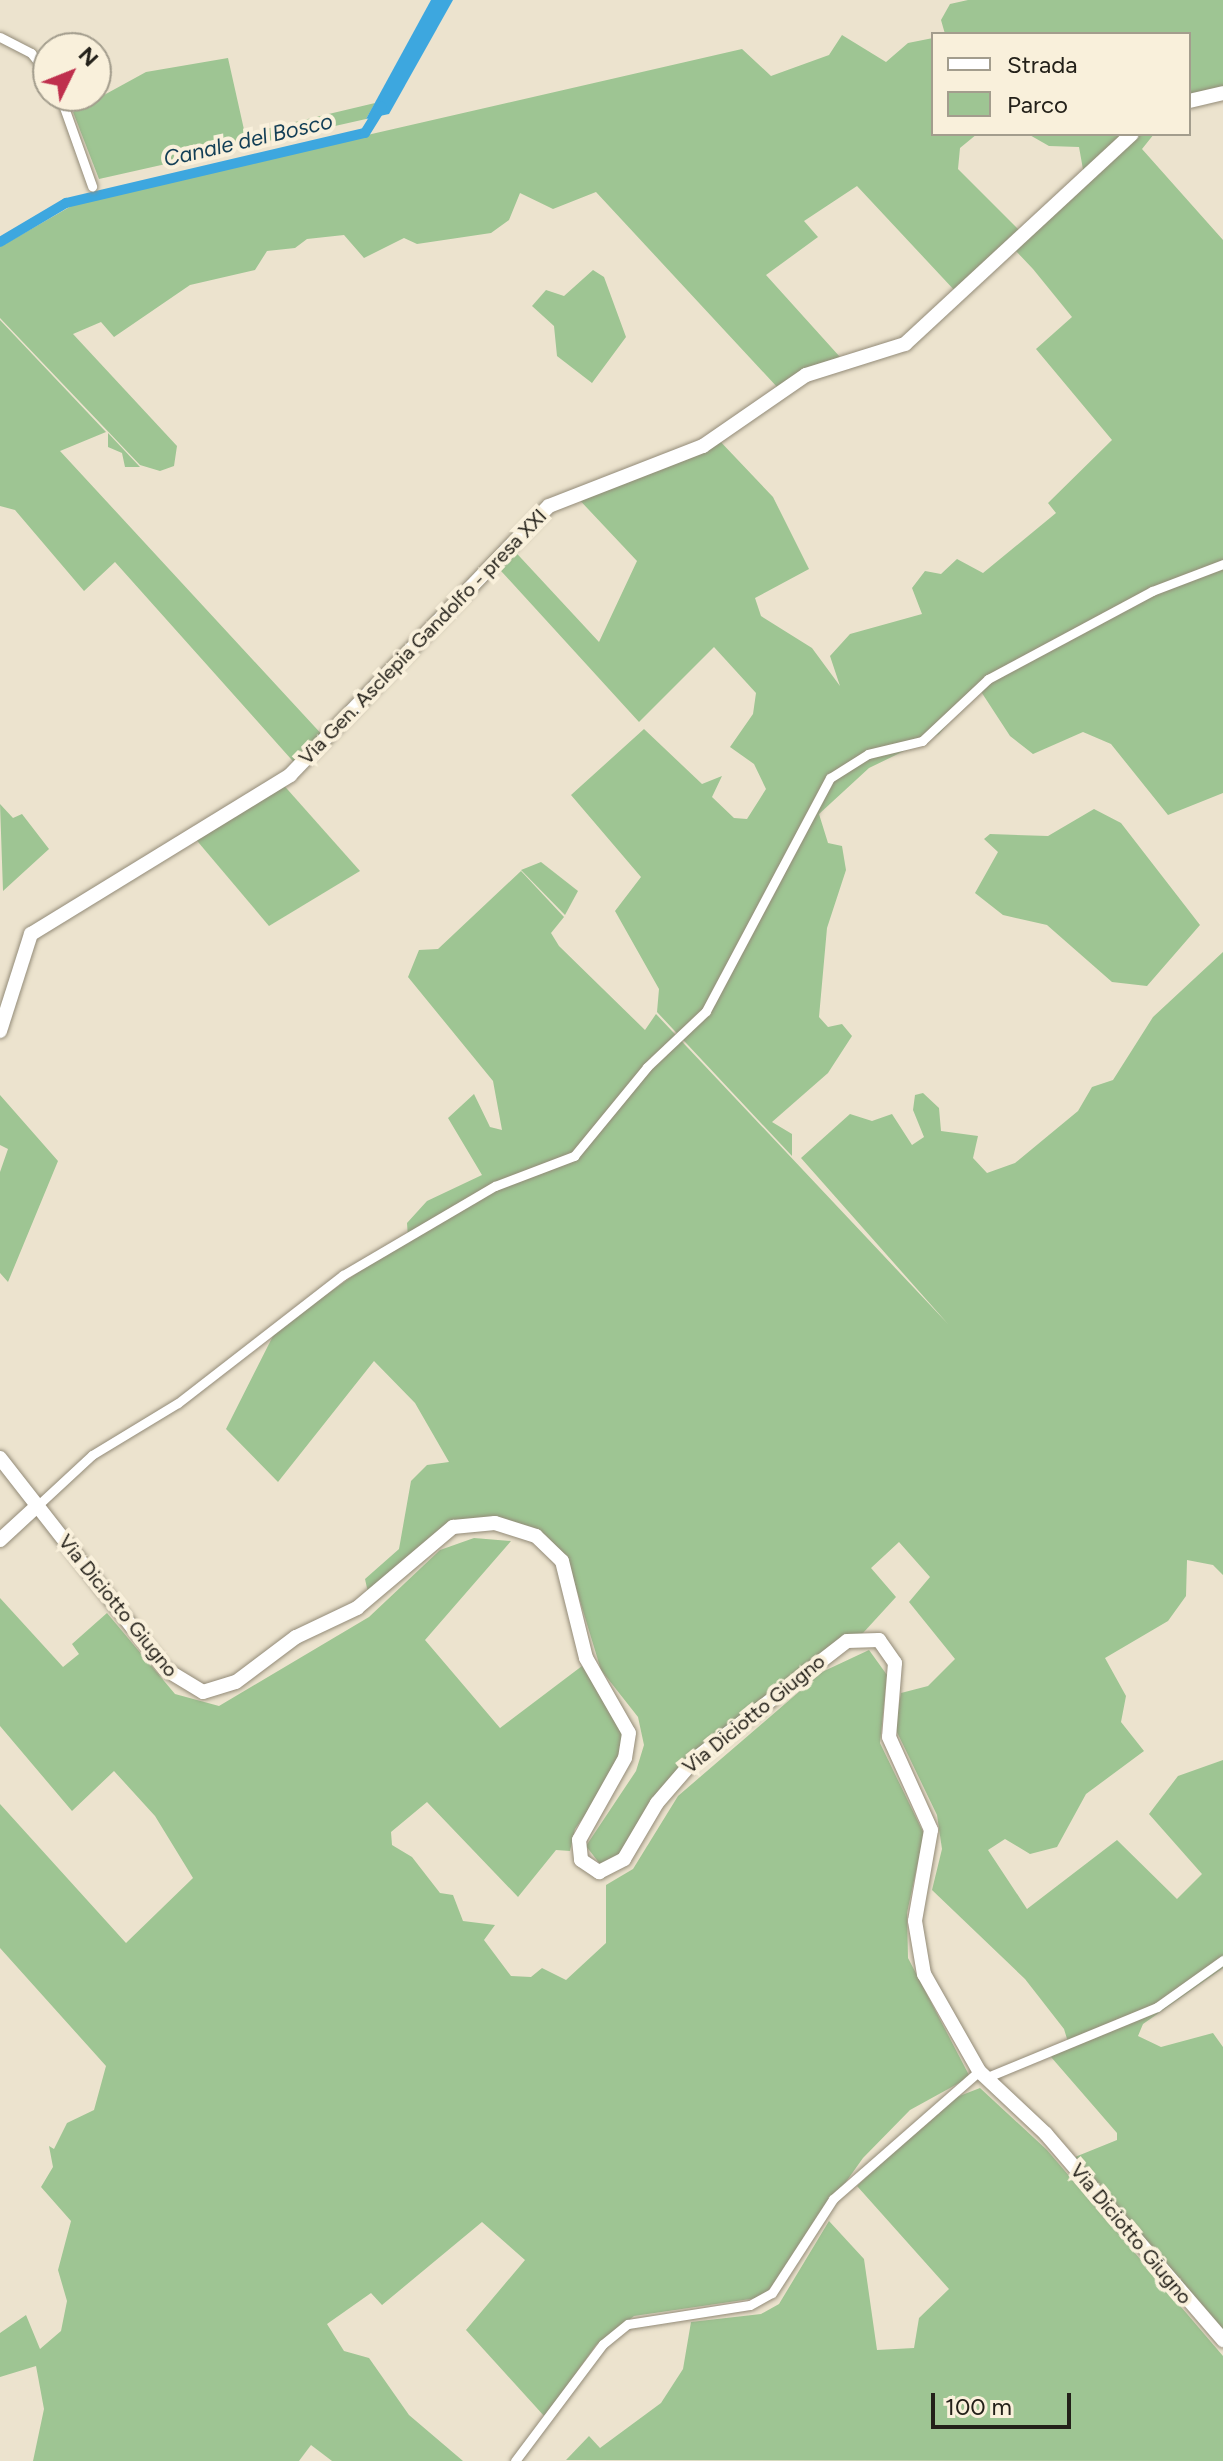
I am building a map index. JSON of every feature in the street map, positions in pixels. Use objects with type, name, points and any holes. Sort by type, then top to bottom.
[{"type":"main road","points":[[1191,101],[1223,93]]},
{"type":"main road","name":"Via Gen. Asclepia Gandolfo - presa XXI","points":[[0,1031],[31,934],[290,775],[534,518],[579,490],[703,446],[806,375],[905,344],[1130,136]]},
{"type":"main road","name":"Via Diciotto Giugno","points":[[0,1458],[174,1679],[203,1692],[236,1682],[296,1637],[357,1608],[453,1527],[495,1523],[536,1536],[562,1561],[586,1658],[629,1733],[625,1758],[579,1840],[581,1860],[599,1872],[624,1859],[657,1803],[695,1759],[838,1647],[854,1638],[879,1640],[895,1663],[889,1737],[931,1830],[915,1921],[918,1957],[982,2075],[1046,2134],[1223,2340]]},
{"type":"main road","points":[[0,1540],[37,1506]]},
{"type":"street","points":[[0,37],[32,54]]},
{"type":"street","points":[[66,112],[92,186]]},
{"type":"street","points":[[37,1506],[92,1455],[178,1403],[343,1275],[495,1186],[574,1156],[656,1056],[706,1011],[830,778],[868,754],[922,741],[988,679],[1152,591],[1223,564]]},
{"type":"street","points":[[515,2461],[603,2344],[628,2324],[750,2305],[772,2293],[833,2199],[982,2075],[1157,2007],[1223,1960]]},
{"type":"green space","points":[[968,0],[1223,0],[1223,90],[1191,95],[1191,32],[944,32],[941,20],[950,4]]},
{"type":"green space","points":[[842,35],[886,62],[908,43],[931,38],[931,136],[975,136],[960,148],[958,169],[1027,238],[1084,175],[1079,147],[1049,146],[1032,136],[1152,136],[1142,149],[1223,240],[1223,793],[1168,815],[1111,744],[1083,732],[1033,754],[1010,736],[978,687],[939,734],[869,768],[819,814],[828,843],[842,846],[846,870],[827,928],[819,1017],[828,1027],[842,1024],[852,1036],[828,1073],[772,1122],[792,1134],[792,1156],[657,1012],[659,989],[615,911],[641,877],[571,795],[644,729],[702,784],[722,776],[712,797],[734,818],[747,819],[766,789],[754,764],[730,747],[753,714],[756,693],[714,647],[639,722],[491,560],[507,543],[599,642],[637,561],[573,493],[717,438],[773,497],[809,569],[755,598],[761,616],[812,648],[840,686],[830,656],[850,634],[922,614],[912,588],[925,571],[941,574],[957,559],[983,573],[1056,513],[1048,503],[1112,440],[1036,349],[1072,317],[1033,269],[1015,250],[956,292],[857,186],[804,221],[818,237],[766,275],[840,357],[778,388],[596,192],[553,209],[520,193],[509,220],[491,233],[417,244],[404,238],[364,258],[344,235],[307,239],[295,248],[267,251],[255,270],[190,285],[114,337],[101,322],[73,334],[177,446],[174,466],[160,471],[140,465],[0,318],[0,247],[80,201],[742,49],[771,76],[829,55]]},
{"type":"green space","points":[[228,58],[245,134],[375,103],[366,119],[99,179],[73,112],[112,112],[112,91],[146,72]]},
{"type":"green space","points":[[593,270],[604,277],[626,337],[592,383],[557,356],[554,326],[532,306],[546,290],[564,296]]},
{"type":"green space","points":[[0,320],[106,432],[60,451],[326,739],[299,768],[115,562],[84,591],[15,510],[0,506]]},
{"type":"green space","points":[[108,433],[140,467],[125,467],[122,453],[108,447]]},
{"type":"green space","points":[[280,781],[360,871],[269,926],[193,836]]},
{"type":"green space","points":[[0,804],[13,818],[22,814],[49,849],[3,891]]},
{"type":"green space","points":[[1094,809],[1121,823],[1200,925],[1147,986],[1112,982],[1047,925],[1003,915],[975,893],[998,852],[984,839],[990,834],[1048,836]]},
{"type":"green space","points":[[541,862],[578,891],[565,915],[521,870]]},
{"type":"green space","points":[[521,871],[564,917],[551,933],[559,946],[645,1030],[656,1014],[948,1324],[801,1158],[850,1114],[872,1121],[892,1114],[912,1145],[924,1137],[913,1110],[915,1095],[923,1093],[939,1108],[941,1131],[978,1136],[973,1158],[987,1173],[1015,1163],[1078,1111],[1092,1087],[1113,1080],[1153,1017],[1223,952],[1223,1575],[1213,1565],[1187,1560],[1186,1596],[1168,1621],[1105,1658],[1126,1696],[1121,1722],[1144,1751],[1086,1794],[1057,1847],[1030,1854],[1005,1839],[988,1850],[1027,1909],[1117,1840],[1177,1899],[1202,1874],[1149,1814],[1178,1776],[1223,1760],[1223,1968],[1143,2024],[1138,2036],[1161,2047],[1213,2033],[1223,2047],[1223,2331],[1075,2157],[1117,2140],[1117,2133],[1051,2057],[1068,2042],[1064,2029],[1025,1979],[932,1890],[942,1849],[937,1815],[895,1728],[901,1693],[928,1686],[955,1659],[909,1602],[930,1577],[899,1542],[871,1568],[896,1597],[863,1633],[812,1659],[724,1730],[620,1858],[603,1868],[586,1846],[636,1771],[644,1745],[638,1717],[601,1670],[566,1555],[534,1529],[442,1528],[369,1597],[365,1579],[399,1549],[411,1481],[427,1465],[449,1462],[415,1403],[374,1361],[278,1482],[226,1429],[276,1330],[408,1237],[407,1223],[427,1201],[482,1175],[448,1118],[474,1094],[490,1127],[502,1130],[493,1081],[408,977],[419,950],[438,949]]},
{"type":"green space","points":[[0,1095],[58,1161],[8,1282],[0,1273],[0,1172],[8,1149],[0,1145]]},
{"type":"green space","points":[[474,1538],[511,1541],[425,1640],[500,1728],[582,1666],[625,1736],[616,1772],[575,1829],[570,1851],[556,1850],[518,1897],[427,1802],[391,1832],[392,1845],[412,1857],[440,1893],[453,1895],[463,1921],[495,1925],[484,1940],[511,1976],[531,1977],[542,1968],[566,1980],[606,1943],[606,1885],[633,1869],[678,1796],[822,1672],[869,1650],[887,1675],[880,1743],[924,1834],[907,1913],[908,1958],[970,2077],[910,2110],[863,2158],[764,2297],[634,2316],[596,2345],[545,2417],[466,2330],[525,2260],[482,2222],[382,2305],[371,2293],[327,2324],[344,2351],[369,2358],[409,2415],[463,2461],[332,2461],[311,2445],[299,2461],[33,2461],[44,2409],[36,2366],[0,2377],[0,2333],[26,2315],[40,2349],[61,2331],[67,2301],[58,2270],[71,2221],[41,2187],[53,2167],[49,2146],[54,2149],[67,2123],[94,2110],[106,2066],[0,1948],[0,1804],[126,1943],[193,1878],[155,1816],[114,1771],[72,1811],[0,1726],[0,1598],[63,1667],[79,1654],[72,1644],[107,1613],[175,1694],[219,1706],[369,1617],[440,1550]]},
{"type":"green space","points":[[980,2088],[1047,2150],[1223,2356],[1223,2461],[566,2460],[589,2436],[600,2448],[661,2403],[683,2369],[691,2322],[761,2314],[779,2304],[829,2221],[864,2259],[877,2350],[914,2348],[919,2318],[949,2289],[857,2186],[949,2100]]},
{"type":"water","points":[[431,0],[453,0],[389,114],[366,119]]},
{"type":"waterway","name":"Canale del Bosco","points":[[0,242],[66,203],[365,133],[381,107]]}]
